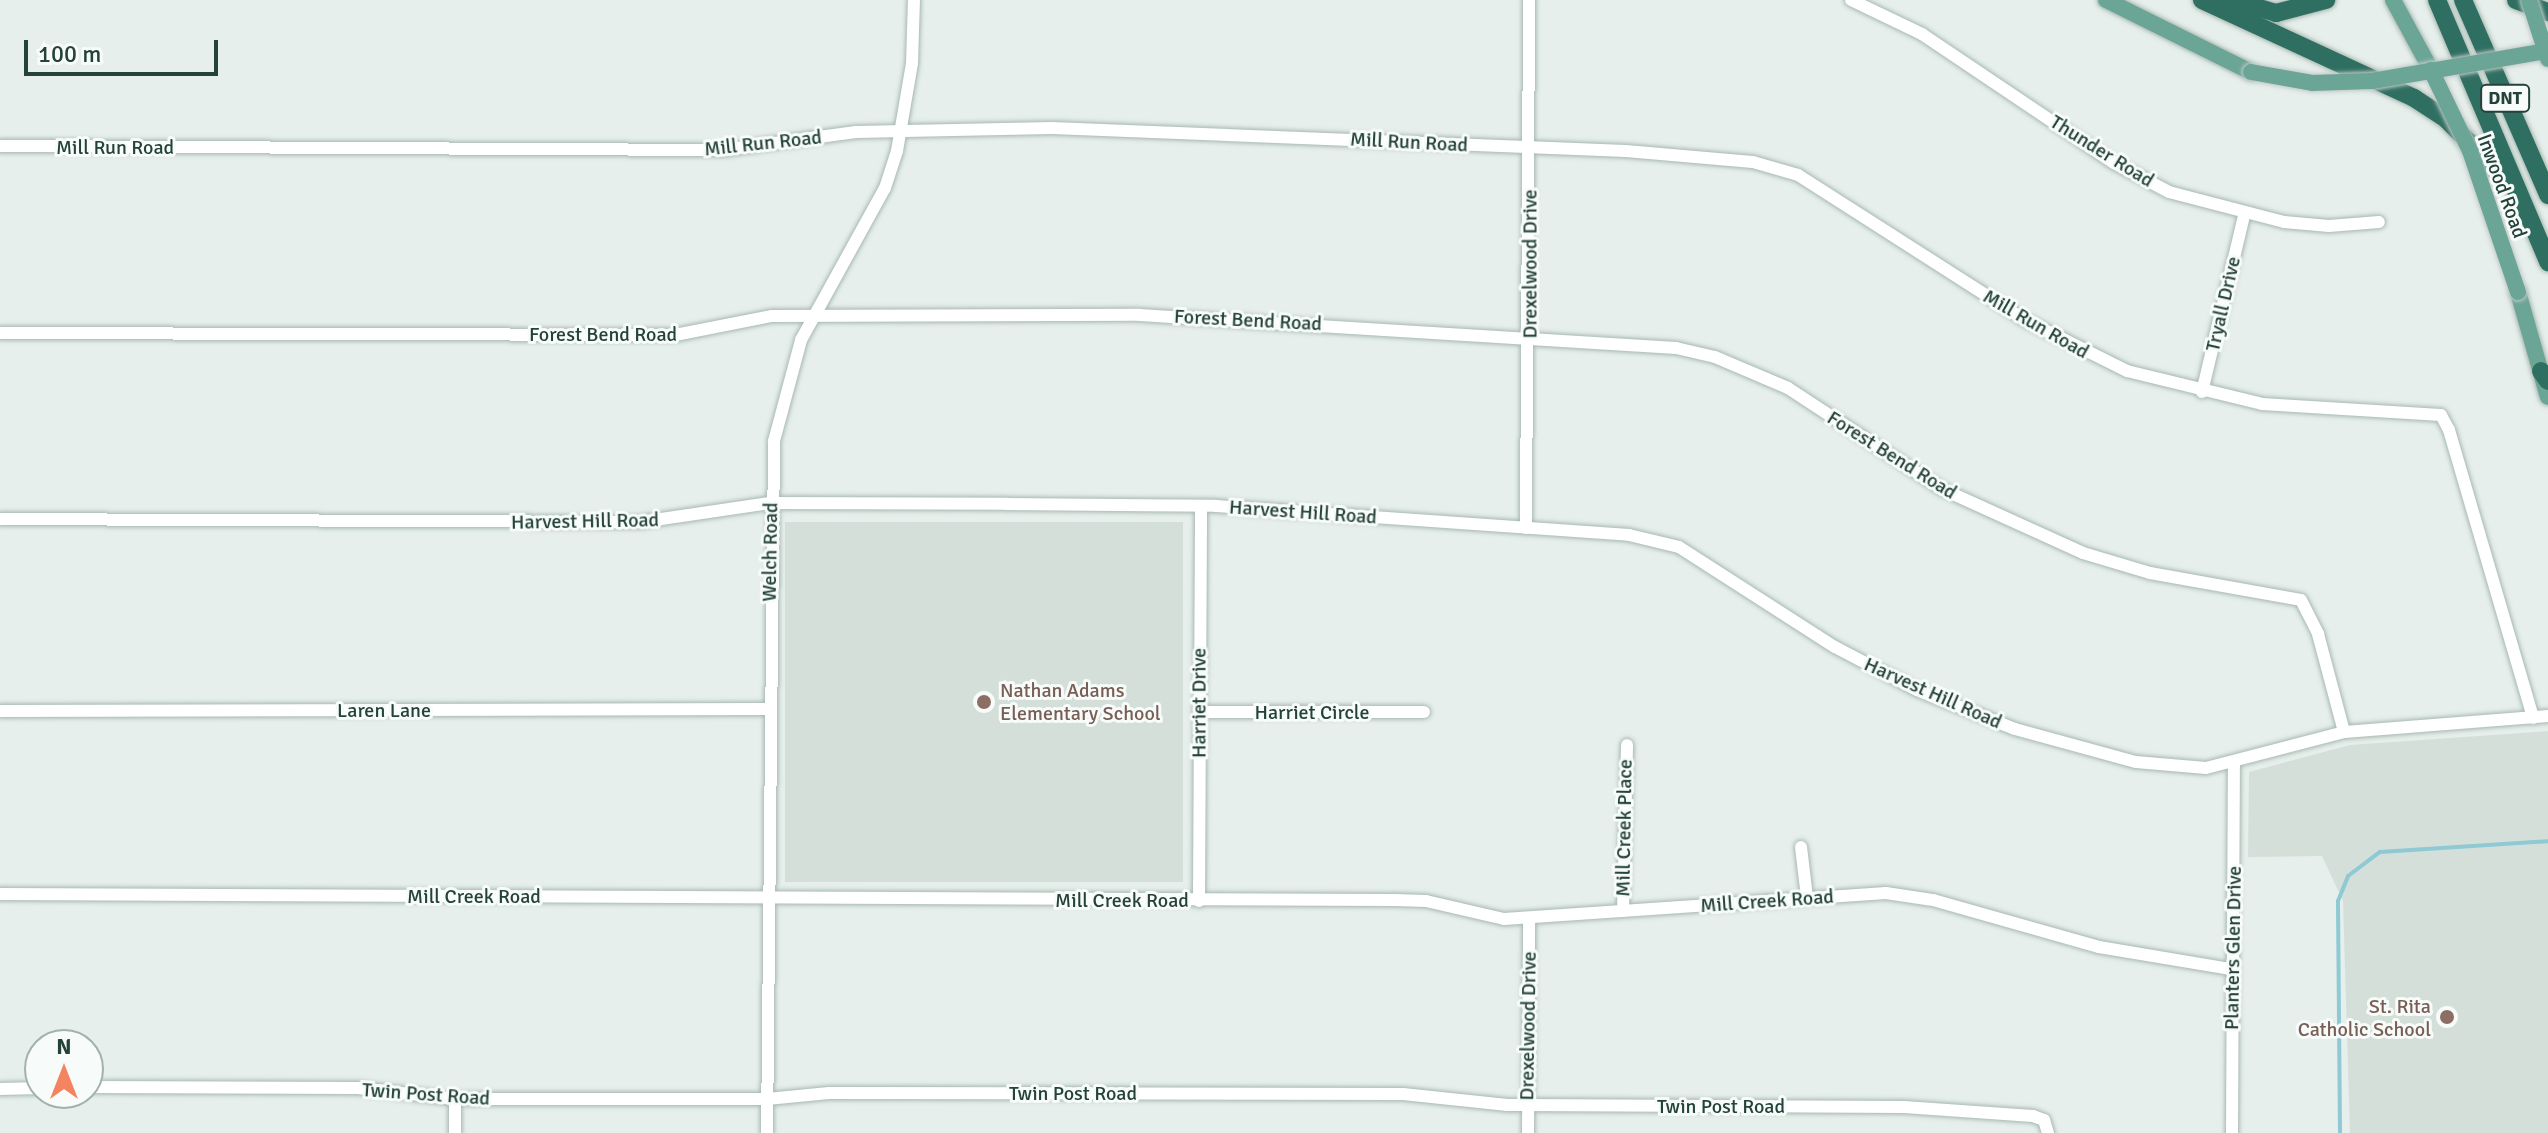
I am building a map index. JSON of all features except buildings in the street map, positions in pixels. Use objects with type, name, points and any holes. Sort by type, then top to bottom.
[{"type":"highway","points":[[2202,0],[2414,98],[2446,119],[2518,192]]},
{"type":"highway","points":[[2233,0],[2276,13],[2326,0]]},
{"type":"highway","name":"DNT","points":[[2437,0],[2548,262]]},
{"type":"highway","name":"DNT","points":[[2463,0],[2548,195]]},
{"type":"highway","points":[[2516,0],[2548,12]]},
{"type":"main road","points":[[2106,0],[2251,72],[2339,83],[2547,54],[2529,0]]},
{"type":"main road","name":"Inwood Road","points":[[2393,0],[2431,70],[2474,162],[2518,292],[2548,397]]},
{"type":"street","name":"Welch Road","points":[[767,1133],[770,503],[779,410],[813,315],[885,188],[902,129],[914,0]]},
{"type":"street","name":"Drexelwood Drive","points":[[1526,528],[1529,0]]},
{"type":"street","name":"Thunder Road","points":[[1851,0],[1941,45],[2138,177],[2244,216],[2329,226],[2379,222]]},
{"type":"street","name":"Mill Run Road","points":[[0,146],[723,150],[902,129],[1228,132],[1737,159],[1798,175],[2078,350],[2202,392],[2289,407],[2441,415],[2533,718]]},
{"type":"street","name":"Tryall Drive","points":[[2202,392],[2244,216]]},
{"type":"street","name":"Forest Bend Road","points":[[0,333],[675,335],[751,319],[813,315],[1202,316],[1646,344],[1715,357],[1788,388],[1942,489],[2083,553],[2150,573],[2301,600],[2318,634],[2344,732]]},
{"type":"street","name":"Harvest Hill Road","points":[[0,519],[641,522],[770,503],[1201,506],[1629,535],[1679,547],[1877,670],[2015,729],[2148,764],[2206,768],[2234,764],[2344,732],[2548,716]]},
{"type":"street","name":"Harriet Drive","points":[[1199,901],[1201,506]]},
{"type":"street","name":"Laren Lane","points":[[0,711],[768,709]]},
{"type":"street","name":"Harriet Circle","points":[[1199,712],[1424,712]]},
{"type":"street","name":"Mill Creek Place","points":[[1623,911],[1627,745]]},
{"type":"street","name":"Planters Glen Drive","points":[[2232,1133],[2234,764]]},
{"type":"street","points":[[1801,847],[1807,897]]},
{"type":"street","name":"Mill Creek Road","points":[[0,894],[1426,901],[1480,916],[1529,919],[1807,897],[1909,894],[2073,941],[2231,969]]},
{"type":"street","name":"Drexelwood Drive","points":[[1528,1133],[1529,919]]},
{"type":"street","name":"Twin Post Road","points":[[104,1087],[358,1088],[455,1099],[767,1099],[829,1093],[1403,1094],[1527,1105],[1920,1108],[2033,1116],[2044,1120],[2048,1133]]},
{"type":"street","points":[[0,1089],[24,1088]]},
{"type":"street","points":[[455,1099],[455,1133]]},
{"type":"shaded area","name":"Nathan Adams Elementary School","points":[[785,522],[1183,522],[1183,882],[785,882]]},
{"type":"shaded area","name":"St. Rita Catholic School","points":[[2548,731],[2548,1133],[2350,1133],[2343,901],[2322,856],[2248,857],[2249,772],[2350,745]]},
{"type":"waterway","points":[[2340,1133],[2338,901],[2348,876],[2380,852],[2548,841]]},
{"type":"place","name":"Nathan Adams Elementary School","points":[[984,702]]},
{"type":"place","name":"St. Rita Catholic School","points":[[2447,1017]]}]
